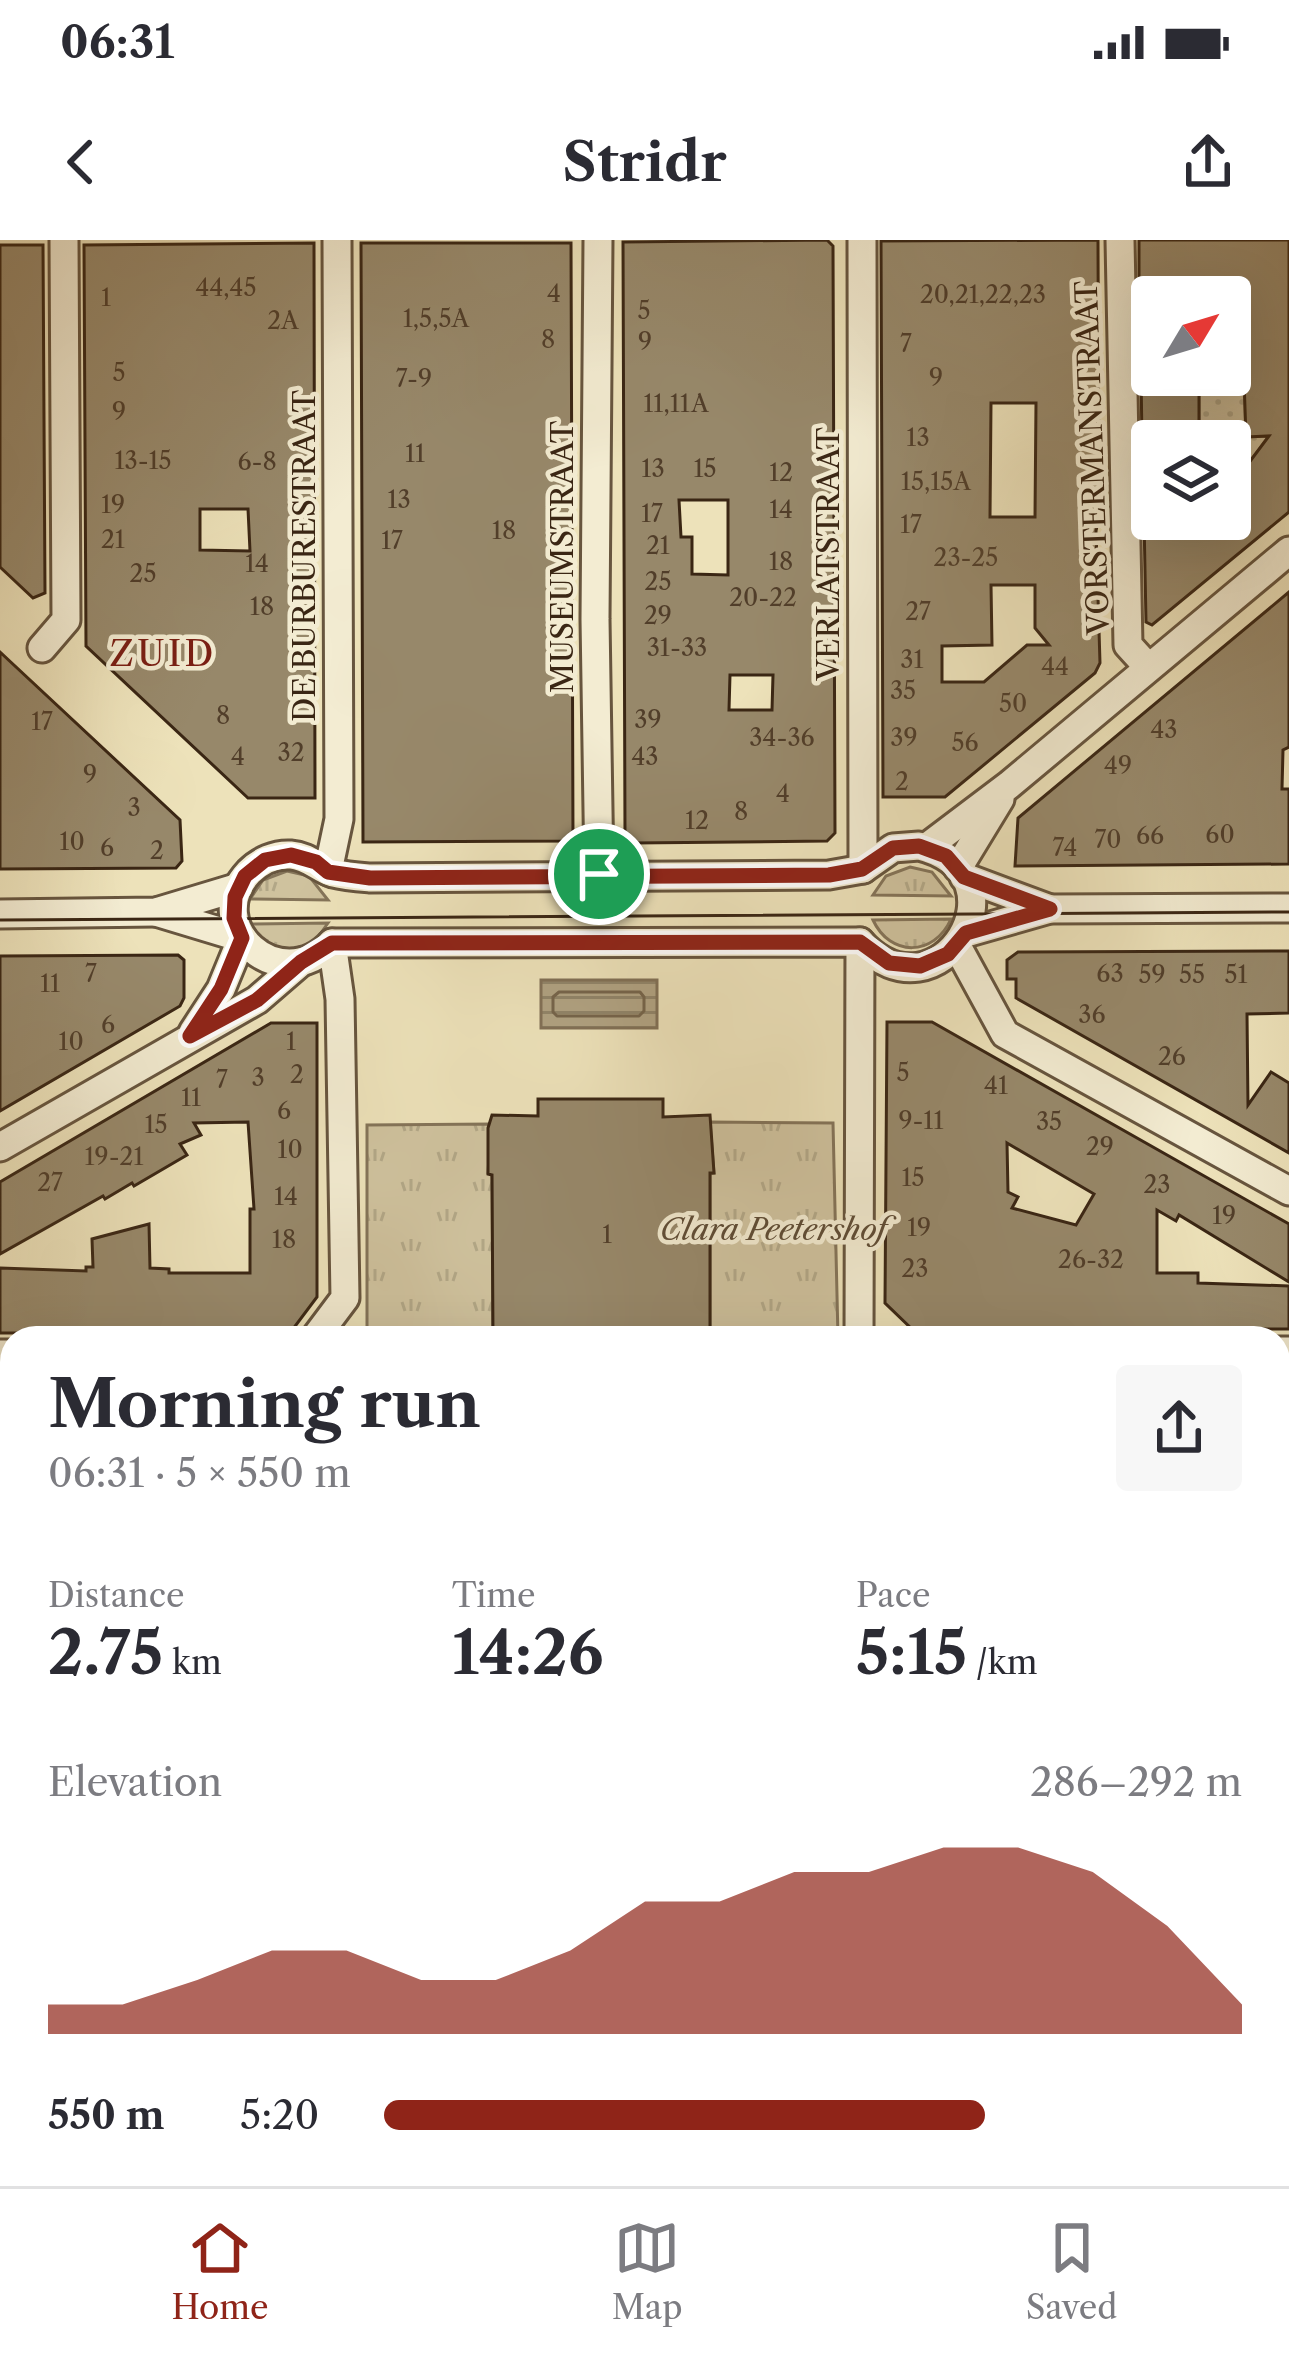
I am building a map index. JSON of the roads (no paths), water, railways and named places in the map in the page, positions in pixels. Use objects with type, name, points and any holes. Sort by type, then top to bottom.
[{"type":"street","points":[[42,648],[66,620],[64,240]]},
{"type":"street","name":"DE BURBURESTRAAT","points":[[328,872],[339,819],[337,240]]},
{"type":"street","name":"MUSEUMSTRAAT","points":[[598,240],[599,874]]},
{"type":"street","name":"VERLATSTRAAT","points":[[862,240],[862,869]]},
{"type":"street","name":"VORSTERMANSTRAAT","points":[[1120,240],[1129,645],[1148,668]]},
{"type":"street","points":[[927,848],[1289,551]]},
{"type":"street","points":[[1009,785],[961,872],[973,904],[961,940],[1005,1034],[1289,1191]]},
{"type":"street","points":[[190,1036],[221,989],[242,938],[234,918],[239,886],[254,867],[278,856],[302,857],[328,872],[370,878],[829,875],[862,869],[893,848],[927,848],[961,872],[1050,909]]},
{"type":"street","points":[[0,914],[156,912],[239,886]]},
{"type":"street","points":[[0,1147],[257,1000],[301,962],[332,943],[860,942],[878,958],[905,967],[932,963],[961,940],[1050,909],[1289,908]]},
{"type":"street","points":[[156,912],[242,938],[271,961],[301,962]]},
{"type":"street","points":[[859,1326],[860,942]]},
{"type":"street","points":[[324,1326],[345,1298],[340,999],[332,943]]},
{"type":"water","points":[[541,980],[657,980],[657,1028],[541,1028]]},
{"type":"tram line","points":[[0,920],[1289,912]]},
{"type":"district","name":"ZUID","points":[[163,653]]},
{"type":"park label","name":"Clara Peetershof","points":[[773,1230]]}]
